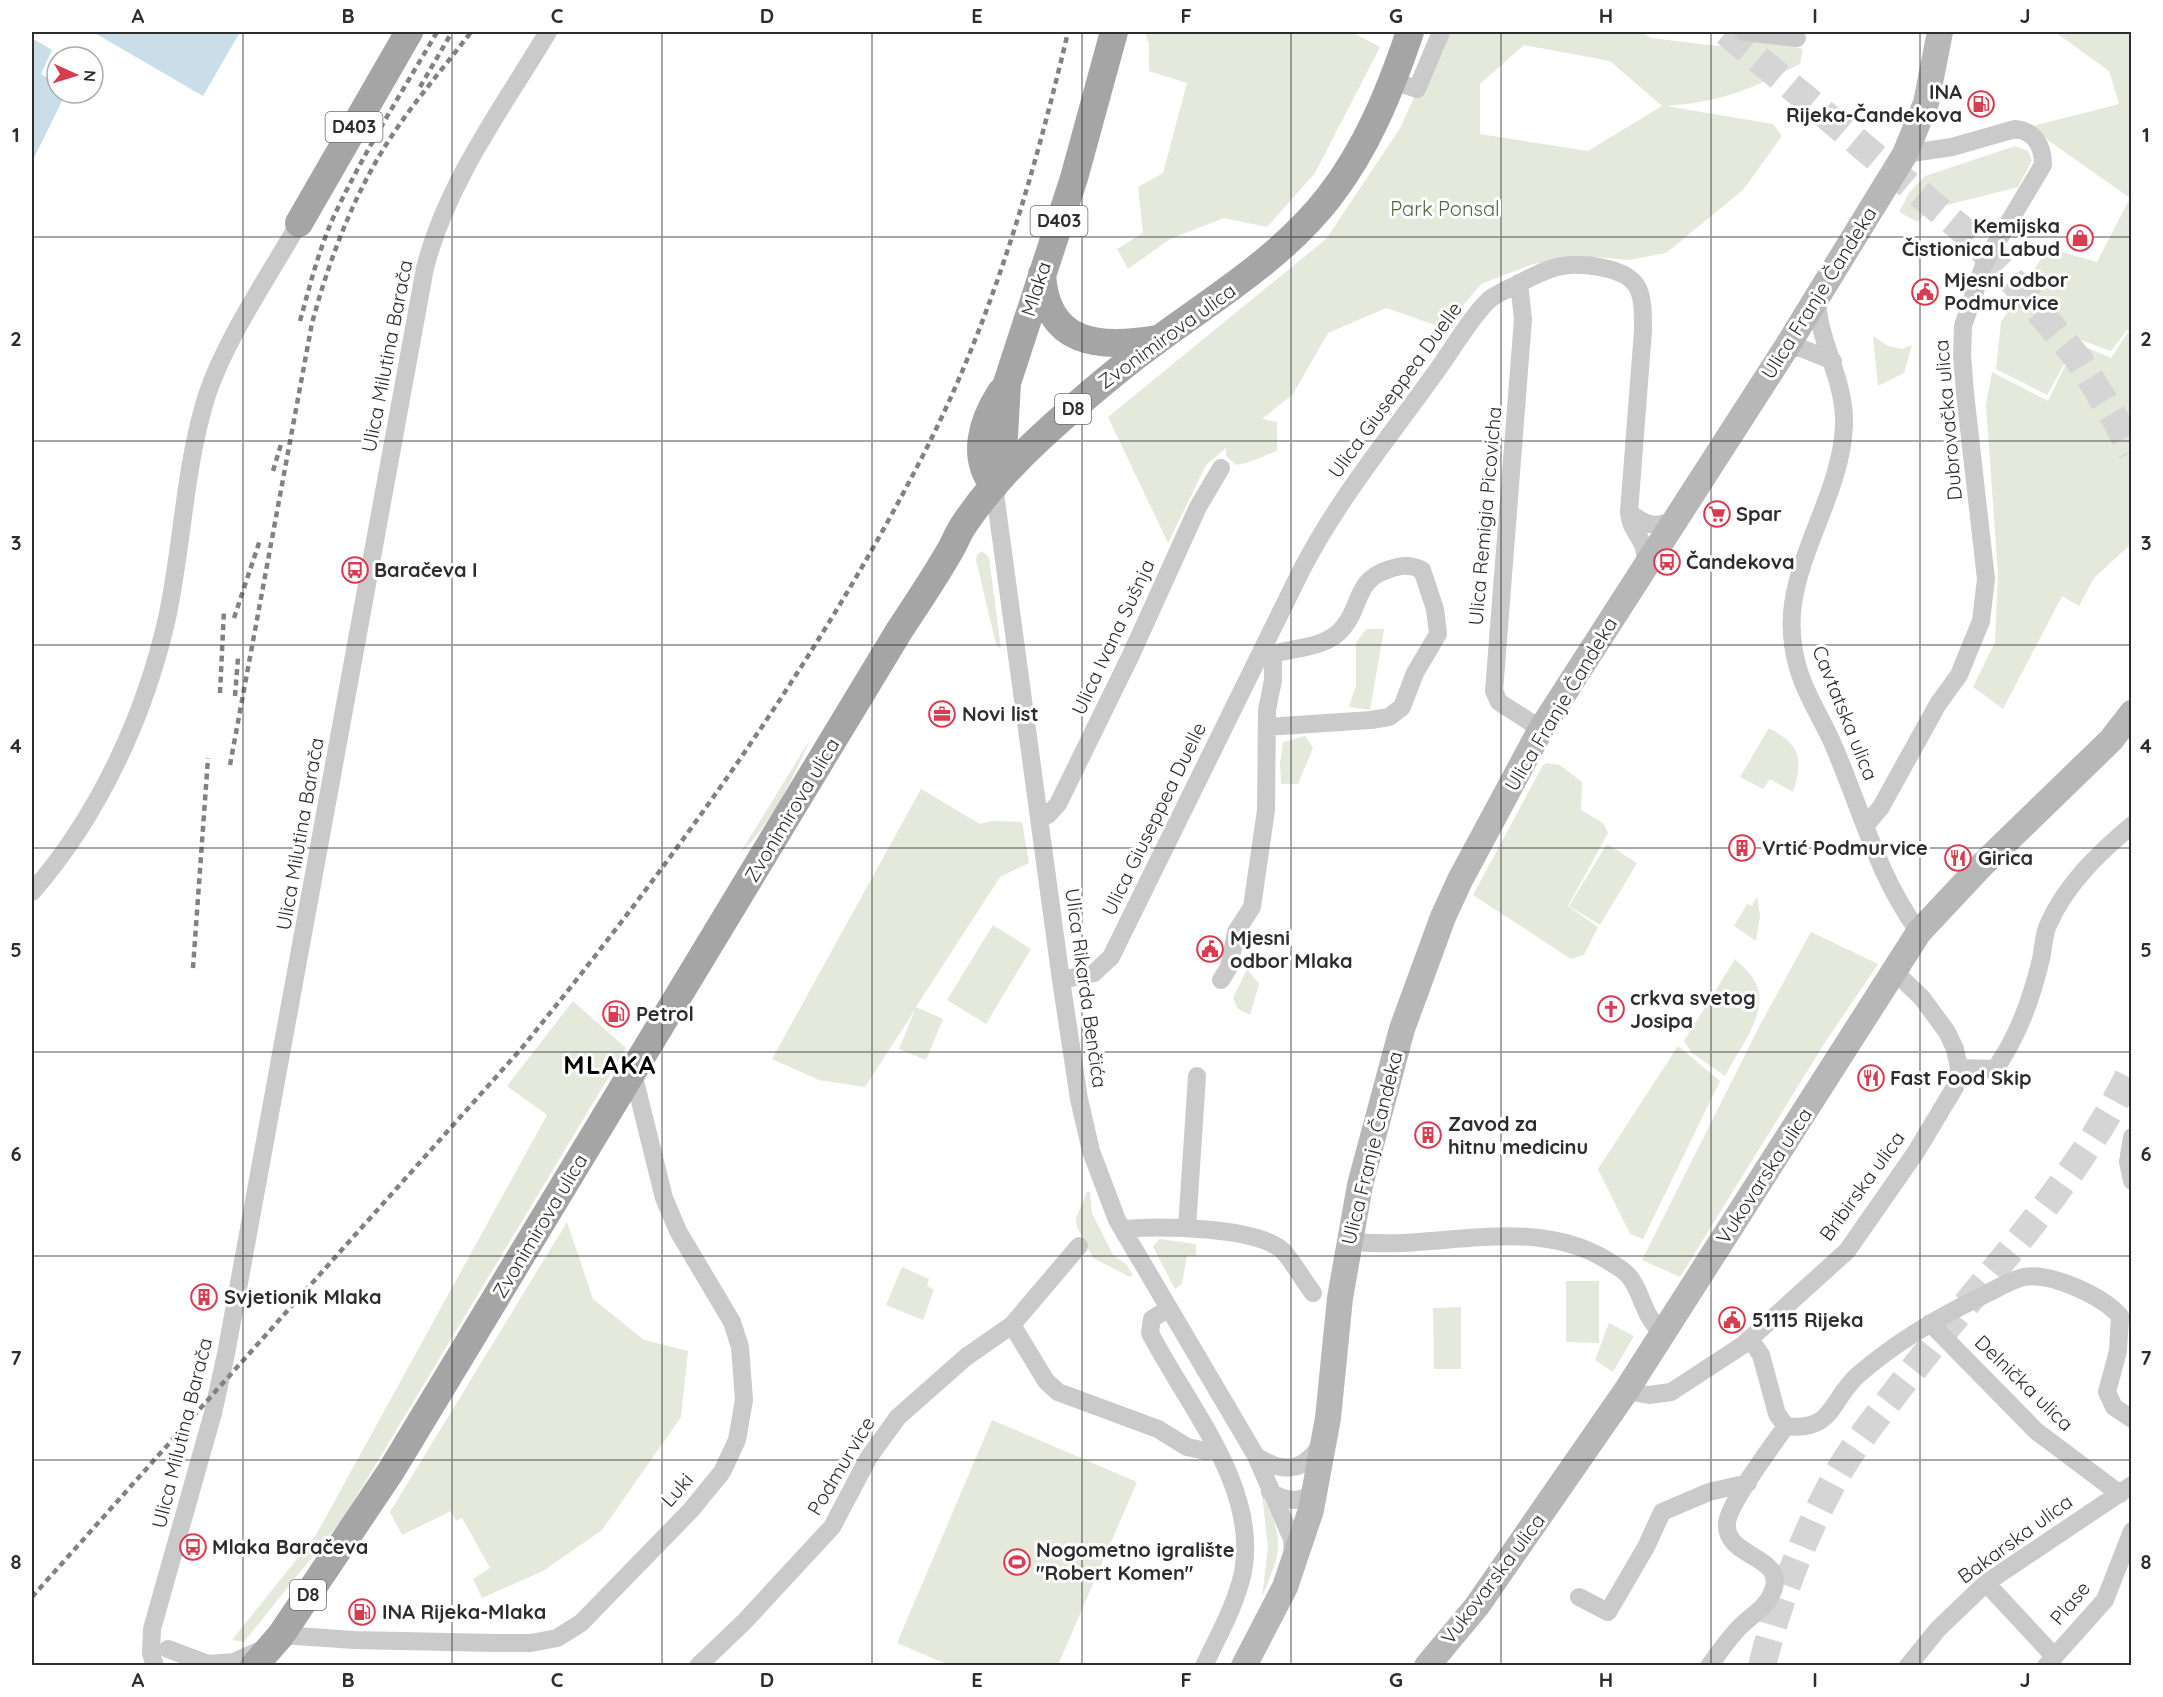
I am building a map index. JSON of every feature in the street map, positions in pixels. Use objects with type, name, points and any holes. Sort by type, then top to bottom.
[{"type":"main road","name":"D403","points":[[299,223],[410,32]]},
{"type":"main road","name":"Zvonimirova ulica","points":[[254,1665],[279,1637],[391,1471],[962,528],[994,486],[1048,431],[1101,384],[1159,338],[1255,272],[1306,224],[1349,170],[1371,132],[1394,81],[1410,32]]},
{"type":"main road","name":"Mlaka","points":[[994,486],[985,472],[979,450],[986,420],[1007,383],[1077,167],[1111,45]]},
{"type":"main road","points":[[1042,270],[1048,306],[1064,329],[1074,336],[1096,342],[1124,343],[1159,338]]},
{"type":"street","name":"Ulica Milutina Barača","points":[[155,1665],[151,1653],[152,1629],[213,1413],[226,1354],[425,268],[434,236],[453,191],[548,32]]},
{"type":"street","points":[[1394,81],[1417,89],[1441,32]]},
{"type":"street","points":[[1743,32],[1797,38]]},
{"type":"street","name":"Ulica Franje Čandeka","points":[[1244,1665],[1293,1565],[1316,1489],[1325,1435],[1348,1241],[1360,1185],[1415,990],[1460,880],[1541,729],[1786,348],[1905,154],[1926,103],[1940,32]]},
{"type":"street","name":"Dubrovačka ulica","points":[[1866,825],[1881,807],[1938,704],[1959,675],[1981,621],[1986,579],[1964,384],[1963,326],[1985,262],[2043,165],[2043,155],[2034,136],[2025,130],[2015,129],[1952,147],[1905,154]]},
{"type":"street","points":[[35,888],[93,806],[115,769],[153,671],[167,617],[192,451],[208,393],[236,332],[299,223]]},
{"type":"street","name":"Ulica Giuseppea Duelle","points":[[1061,980],[1094,973],[1112,957],[1268,652],[1318,538],[1353,485],[1488,301],[1541,271],[1570,263],[1619,271],[1628,274],[1636,282],[1643,312],[1643,331],[1629,512]]},
{"type":"street","name":"Ulica Remigia Picovicha","points":[[1519,283],[1523,319],[1494,691],[1499,702],[1541,729]]},
{"type":"street","name":"Cavtatska ulica","points":[[1817,297],[1820,319],[1833,361],[1843,411],[1842,447],[1834,480],[1802,559],[1791,622],[1798,669],[1866,825],[1891,891],[1919,932]]},
{"type":"street","points":[[1786,348],[1801,348],[1833,361]]},
{"type":"street","name":"Ulica Ivana Sušnja","points":[[1039,817],[1048,815],[1058,804],[1130,657],[1198,507],[1221,468]]},
{"type":"street","name":"Ulica Rikarda Benčića","points":[[994,486],[1061,980],[1084,1126],[1102,1185],[1123,1229],[1256,1456],[1292,1539],[1293,1565]]},
{"type":"street","points":[[1629,512],[1641,522],[1655,526],[1664,525],[1678,518]]},
{"type":"street","points":[[1629,512],[1629,518],[1645,544],[1645,568]]},
{"type":"street","points":[[1267,727],[1371,720],[1389,717],[1402,707],[1415,673],[1438,634],[1435,609],[1422,570],[1401,565],[1371,576],[1364,583],[1352,614],[1339,632],[1317,644],[1268,652]]},
{"type":"street","name":"Ulica Giuseppea Duelle","points":[[1221,980],[1229,967],[1236,932],[1252,907],[1266,810],[1267,727],[1273,680],[1268,652]]},
{"type":"street","name":"Vukovarska ulica","points":[[1427,1665],[1477,1606],[1626,1390],[1919,932],[1979,868],[2111,740],[2132,713]]},
{"type":"street","points":[[1894,971],[1922,998],[1947,1032],[1955,1049],[1959,1068],[1995,1069],[2006,1054],[2026,1007],[2042,956],[2045,933],[2057,908],[2091,863],[2132,825]]},
{"type":"street","name":"Bribirska ulica","points":[[1626,1390],[1649,1395],[1671,1392],[1727,1357],[1847,1251],[1944,1108],[1955,1087],[1959,1068]]},
{"type":"street","name":"Luki","points":[[279,1637],[531,1643],[556,1638],[589,1616],[691,1510],[722,1472],[737,1440],[744,1400],[740,1347],[732,1322],[678,1231],[664,1198],[633,1073]]},
{"type":"street","points":[[1187,1228],[1197,1076]]},
{"type":"street","points":[[2132,1137],[2128,1162],[2132,1181]]},
{"type":"street","points":[[1123,1229],[1187,1228],[1233,1233],[1274,1245],[1283,1251],[1313,1293]]},
{"type":"street","points":[[1348,1241],[1384,1246],[1531,1236],[1571,1244],[1598,1255],[1628,1275],[1648,1318],[1662,1333]]},
{"type":"street","name":"Podmurvice","points":[[698,1665],[744,1622],[832,1527],[869,1457],[898,1417],[966,1357],[1012,1325],[1079,1246]]},
{"type":"street","points":[[1786,1426],[1806,1427],[1821,1421],[1856,1376],[1911,1334],[2025,1277],[2044,1279],[2087,1292],[2111,1306],[2120,1316],[2118,1351],[2107,1392],[2114,1407],[2132,1419]]},
{"type":"street","points":[[1169,1308],[1152,1319],[1150,1333],[1215,1449],[1240,1505],[1245,1554],[1235,1596],[1204,1665]]},
{"type":"street","name":"Delnička ulica","points":[[1930,1323],[2036,1431],[2126,1490]]},
{"type":"street","points":[[1012,1325],[1046,1381],[1058,1392],[1150,1426],[1187,1447],[1206,1451],[1215,1449]]},
{"type":"street","points":[[1750,1339],[1761,1355],[1777,1414],[1786,1426]]},
{"type":"street","points":[[1709,1665],[1743,1623],[1762,1608],[1773,1593],[1775,1575],[1768,1565],[1736,1545],[1728,1532],[1728,1516],[1786,1426]]},
{"type":"street","name":"Ulica Franje Čandeka","points":[[1256,1456],[1277,1466],[1298,1466],[1311,1458],[1325,1435]]},
{"type":"street","points":[[1580,1597],[1608,1612],[1646,1547],[1662,1512],[1709,1492],[1748,1483]]},
{"type":"street","points":[[1270,1492],[1285,1498],[1301,1500],[1310,1497],[1316,1489]]},
{"type":"street","name":"Bakarska ulica","points":[[1908,1665],[1938,1629],[1986,1583],[2126,1490]]},
{"type":"street","name":"Plase","points":[[2050,1660],[2105,1600],[2132,1531]]},
{"type":"street","points":[[1986,1583],[2050,1660]]},
{"type":"street","points":[[162,1599],[171,1658],[202,1664],[224,1663],[254,1655],[279,1637]]},
{"type":"green space","points":[[1145,32],[1352,32],[1380,47],[1315,173],[1267,227],[1224,218],[1170,239],[1128,269],[1117,249],[1143,233],[1138,187],[1163,173],[1187,83],[1149,71],[1149,44]]},
{"type":"green space","name":"Park Ponsal","points":[[1435,32],[1642,32],[1651,38],[1718,46],[1756,38],[1803,49],[1800,64],[1767,81],[1720,98],[1666,106],[1773,124],[1782,136],[1743,190],[1666,253],[1629,260],[1595,257],[1533,264],[1481,284],[1444,328],[1386,308],[1328,333],[1293,394],[1262,419],[1277,422],[1277,451],[1236,465],[1226,456],[1226,448],[1206,465],[1168,543],[1108,417],[1326,239],[1399,130],[1413,100]],"holes":[[[1524,45],[1610,61],[1662,106],[1588,151],[1480,134],[1480,84]]]},
{"type":"green space","points":[[2055,32],[2131,32],[2131,332],[2127,330],[2111,351],[2078,339],[2047,395],[1996,369],[2001,322],[2048,248],[2097,262],[2130,198],[2049,141],[2033,126],[2119,104],[2109,71]]},
{"type":"green space","points":[[2015,146],[2028,151],[2032,160],[2018,187],[1927,210],[1918,222],[1899,212],[1909,193],[1925,176]]},
{"type":"green space","points":[[2128,332],[2132,334],[2131,544],[2094,578],[2079,606],[2062,596],[2003,709],[1973,687],[1995,642],[1998,574],[1986,405],[1992,372],[2048,401],[2076,343],[2111,358]]},
{"type":"green space","points":[[1873,336],[1888,346],[1902,349],[1912,345],[1904,373],[1878,386]]},
{"type":"green space","points":[[982,551],[989,557],[1001,649],[996,644],[976,560],[977,555]]},
{"type":"green space","points":[[1366,629],[1384,629],[1370,710],[1349,707],[1356,685],[1356,643]]},
{"type":"green space","points":[[1769,728],[1787,740],[1797,754],[1798,770],[1793,792],[1770,779],[1763,789],[1740,777]]},
{"type":"green space","points":[[1305,736],[1313,748],[1298,784],[1281,784],[1280,763],[1283,742]]},
{"type":"green space","points":[[811,738],[789,785],[772,814],[739,855]]},
{"type":"green space","points":[[1547,763],[1560,765],[1582,782],[1581,810],[1603,823],[1608,833],[1568,906],[1598,927],[1584,955],[1571,959],[1473,895],[1543,765]]},
{"type":"green space","points":[[921,789],[980,824],[992,821],[1022,822],[1029,863],[1000,877],[916,1007],[943,1019],[926,1060],[899,1049],[915,1010],[865,1087],[819,1080],[772,1059]]},
{"type":"green space","points":[[1607,844],[1637,863],[1600,925],[1569,906]]},
{"type":"green space","points":[[1757,896],[1760,916],[1756,941],[1734,926],[1747,904],[1752,906]]},
{"type":"green space","points":[[993,925],[1031,949],[986,1024],[947,1000]]},
{"type":"green space","points":[[1811,932],[1878,964],[1824,1044],[1680,1277],[1642,1260],[1760,1025]]},
{"type":"green space","points":[[1735,959],[1754,981],[1758,989],[1759,1000],[1754,1023],[1725,1076],[1692,1053],[1684,1041]]},
{"type":"green space","points":[[1247,969],[1259,984],[1250,1015],[1238,1009],[1233,998]]},
{"type":"green space","points":[[573,1001],[626,1048],[344,1517],[244,1642],[232,1640],[316,1535],[547,1115],[507,1086]]},
{"type":"green space","points":[[1678,1046],[1720,1081],[1643,1239],[1630,1234],[1598,1169]]},
{"type":"green space","points":[[1087,1192],[1090,1192],[1092,1213],[1113,1255],[1126,1264],[1133,1275],[1130,1277],[1093,1258],[1077,1227],[1076,1218]]},
{"type":"green space","points":[[567,1222],[593,1299],[644,1340],[688,1351],[681,1417],[602,1530],[543,1571],[482,1598],[473,1579],[490,1568],[462,1518],[456,1521],[451,1511],[402,1535],[390,1512]]},
{"type":"green space","points":[[1159,1239],[1196,1244],[1196,1256],[1187,1255],[1182,1284],[1175,1289],[1153,1247]]},
{"type":"green space","points":[[902,1267],[929,1279],[927,1286],[934,1290],[923,1320],[886,1305]]},
{"type":"green space","points":[[1566,1281],[1599,1281],[1599,1343],[1566,1342]]},
{"type":"green space","points":[[1461,1307],[1461,1369],[1434,1369],[1433,1308]]},
{"type":"green space","points":[[1609,1323],[1634,1336],[1613,1372],[1595,1360]]},
{"type":"green space","name":"Nogometno igralište \"Robert Komen\"","points":[[992,1420],[1137,1482],[1058,1665],[949,1665],[897,1643]]},
{"type":"green space","points":[[1262,1494],[1275,1524],[1278,1546],[1274,1567],[1262,1597],[1268,1547]]},
{"type":"water","points":[[93,32],[240,32],[203,96]]},
{"type":"water","points":[[32,38],[45,46],[45,65],[41,74],[45,76],[45,105],[60,105],[32,162]]},
{"type":"tunnel","points":[[1726,32],[1964,231],[2025,294],[2079,360],[2117,422],[2132,452]]},
{"type":"tunnel","points":[[1762,1666],[1792,1570],[1841,1467],[1902,1384],[2055,1193],[2083,1154],[2132,1069]]},
{"type":"railway","points":[[300,321],[319,254],[334,216],[371,145],[437,32]]},
{"type":"railway","points":[[420,87],[452,32]]},
{"type":"railway","points":[[230,765],[312,323],[327,274],[355,201],[379,156],[412,108],[471,32]]},
{"type":"railway","points":[[32,1597],[521,1049],[683,839],[785,692],[877,540],[919,463],[967,359],[988,306],[1024,198],[1068,32]]},
{"type":"railway","points":[[273,471],[282,441]]},
{"type":"railway","points":[[234,618],[260,540]]},
{"type":"railway","points":[[220,693],[224,610]]},
{"type":"railway","points":[[235,696],[238,658]]},
{"type":"railway","points":[[193,968],[208,758]]},
{"type":"place","name":"INA Rijeka-Čandekova","points":[[1981,104]]},
{"type":"place","name":"Kemijska Čistionica Labud","points":[[2080,238]]},
{"type":"place","name":"Mjesni odbor Podmurvice","points":[[1925,292]]},
{"type":"place","name":"Spar","points":[[1717,514]]},
{"type":"place","name":"Čandekova","points":[[1667,562]]},
{"type":"place","name":"Baračeva I","points":[[355,570]]},
{"type":"place","name":"Novi list","points":[[942,714]]},
{"type":"place","name":"Vrtić Podmurvice","points":[[1742,848]]},
{"type":"place","name":"Girica","points":[[1958,858]]},
{"type":"place","name":"Mjesni odbor Mlaka","points":[[1210,949]]},
{"type":"place","name":"crkva svetog Josipa","points":[[1611,1009]]},
{"type":"place","name":"Petrol","points":[[616,1014]]},
{"type":"place","name":"Fast Food Skip","points":[[1871,1078]]},
{"type":"place","name":"Zavod za hitnu medicinu","points":[[1428,1135]]},
{"type":"place","name":"Svjetionik Mlaka","points":[[204,1297]]},
{"type":"place","name":"51115 Rijeka","points":[[1732,1320]]},
{"type":"place","name":"Mlaka Baračeva","points":[[193,1547]]},
{"type":"place","name":"Nogometno igralište \"Robert Komen\"","points":[[1017,1562]]},
{"type":"place","name":"INA Rijeka-Mlaka","points":[[362,1612]]},
{"type":"district","name":"MLAKA","points":[[610,1065]]}]
